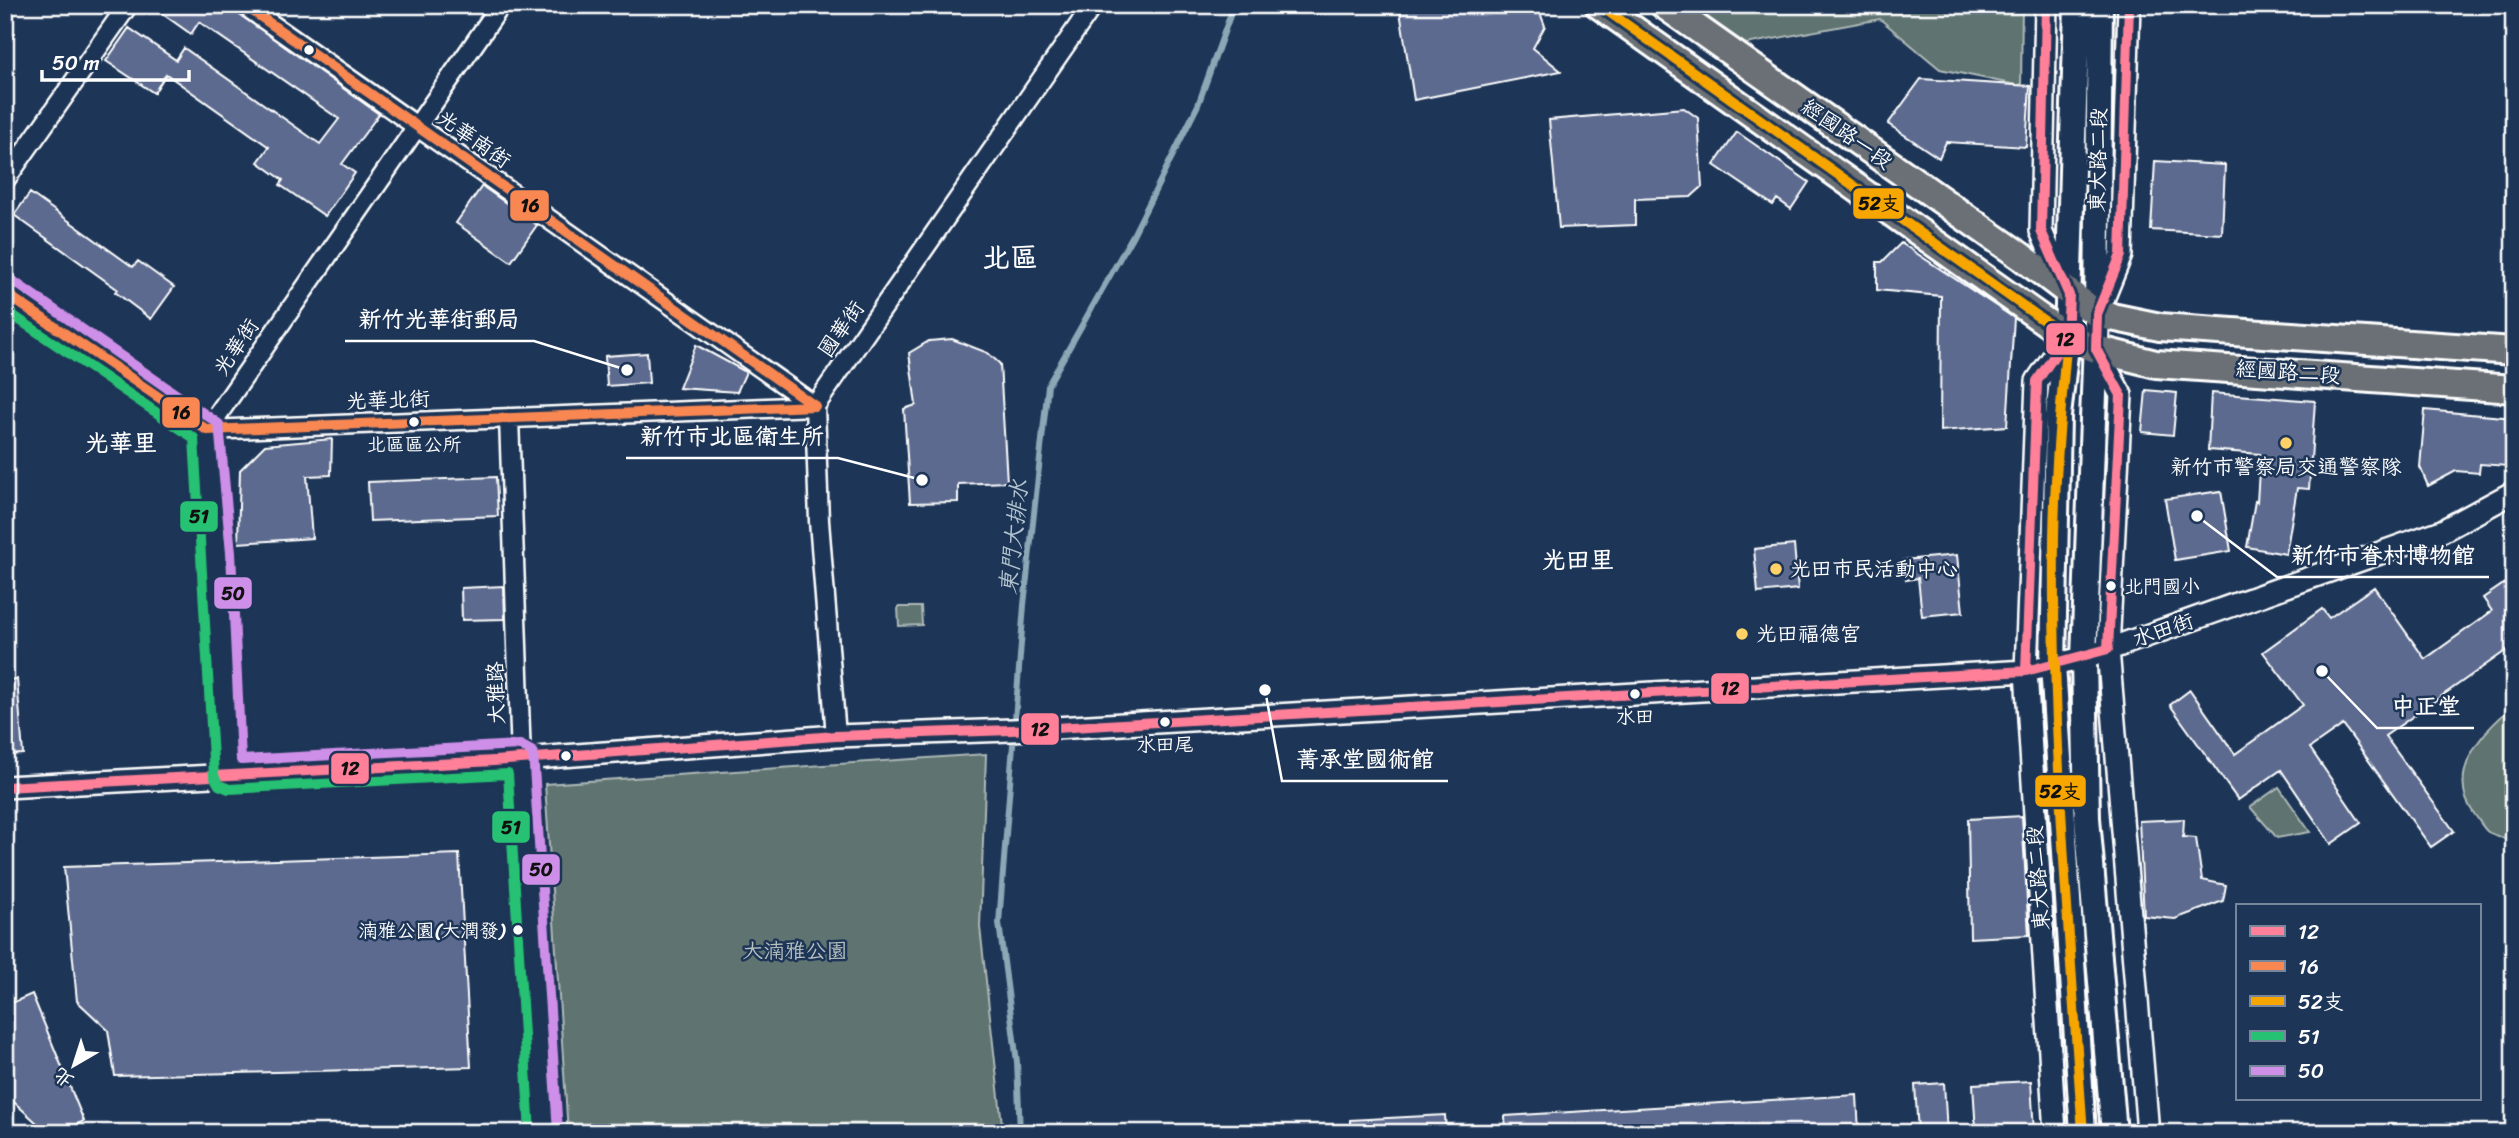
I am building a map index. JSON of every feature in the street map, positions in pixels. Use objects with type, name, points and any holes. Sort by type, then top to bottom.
[{"type":"main road","name":"經國路一段","points":[[1599,5],[2067,337]]},
{"type":"main road","name":"經國路一段","points":[[1664,5],[2022,257],[2096,314]]},
{"type":"main road","name":"東大路二段","points":[[2077,5],[2069,295],[2058,416],[2053,665],[2083,1133]]},
{"type":"main road","name":"東大路二段","points":[[2100,5],[2096,349],[2084,657],[2087,818],[2114,1133]]},
{"type":"main road","name":"經國路二段","points":[[2096,314],[2160,327],[2514,351]]},
{"type":"main road","name":"經國路二段","points":[[2067,337],[2096,349],[2156,364],[2514,389]]},
{"type":"street","points":[[5,180],[128,5]]},
{"type":"street","name":"光華南街","points":[[244,5],[815,406]]},
{"type":"street","name":"光華街","points":[[207,430],[501,5]]},
{"type":"street","name":"國華街","points":[[815,406],[1093,5]]},
{"type":"street","name":"東大路二段","points":[[2046,5],[2042,230],[2069,295]]},
{"type":"street","name":"東大路二段","points":[[2096,314],[2121,255],[2129,5]]},
{"type":"street","points":[[5,293],[207,430],[217,554],[228,775]]},
{"type":"street","name":"東大路二段","points":[[2055,1133],[2026,671],[2038,381],[2067,337]]},
{"type":"street","name":"東大路二段","points":[[2096,349],[2121,395],[2108,649],[2148,1133]]},
{"type":"street","points":[[815,406],[819,521],[836,736]]},
{"type":"street","name":"光華北街","points":[[207,430],[815,406]]},
{"type":"street","name":"大雅路","points":[[509,418],[521,759],[544,1133]]},
{"type":"street","name":"水田街","points":[[5,787],[521,759],[836,736],[1038,729],[2026,671],[2108,649],[2442,531],[2514,492]]},
{"type":"green space","points":[[1691,5],[2022,5],[2021,86],[1940,69],[1880,19],[1746,44]]},
{"type":"green space","points":[[898,607],[921,607],[922,625],[899,626]]},
{"type":"green space","points":[[2514,706],[2514,841],[2484,828],[2466,800],[2464,784],[2465,769],[2479,741]]},
{"type":"green space","name":"大湳雅公園","points":[[986,754],[980,927],[1003,1133],[568,1133],[545,784]]},
{"type":"green space","points":[[2279,787],[2310,832],[2277,838],[2250,807]]},
{"type":"building","points":[[150,5],[227,5],[379,114],[342,164],[355,173],[325,216],[280,185],[283,180],[258,162],[269,147],[166,74],[154,93],[106,61],[129,28],[176,60],[184,48],[320,144],[339,119],[199,22],[191,34]]},
{"type":"building","points":[[1399,5],[1537,5],[1545,26],[1533,48],[1561,71],[1414,100]]},
{"type":"building","points":[[1921,79],[2030,86],[2026,147],[1946,142],[1939,158],[1888,124]]},
{"type":"building","points":[[1684,108],[1698,118],[1702,187],[1691,197],[1635,199],[1635,225],[1559,228],[1549,120]]},
{"type":"building","points":[[1737,132],[1809,182],[1791,209],[1777,199],[1773,205],[1714,165]]},
{"type":"building","points":[[2155,161],[2225,165],[2222,234],[2151,230]]},
{"type":"building","points":[[482,186],[537,225],[511,262],[456,223]]},
{"type":"building","points":[[30,193],[133,267],[138,261],[174,287],[151,319],[115,292],[117,289],[14,215]]},
{"type":"building","points":[[1901,243],[2014,318],[2007,426],[1940,431],[1941,296],[1877,290],[1877,262],[1882,262]]},
{"type":"building","points":[[952,339],[988,353],[1000,364],[1007,482],[958,484],[958,502],[910,503],[904,409],[916,405],[909,353],[929,341]]},
{"type":"building","points":[[696,345],[746,372],[737,392],[679,388]]},
{"type":"building","points":[[647,353],[649,383],[607,386],[605,356]]},
{"type":"building","points":[[2146,390],[2177,393],[2173,435],[2142,432]]},
{"type":"building","points":[[2211,393],[2315,401],[2309,489],[2297,488],[2286,554],[2247,547],[2255,501],[2257,502],[2260,454],[2208,450]]},
{"type":"building","points":[[2425,410],[2514,418],[2514,453],[2509,453],[2508,466],[2480,464],[2479,473],[2456,471],[2428,486],[2420,467]]},
{"type":"building","points":[[332,439],[331,475],[307,476],[312,538],[238,543],[240,470],[265,445]]},
{"type":"building","points":[[496,477],[498,516],[370,521],[368,482]]},
{"type":"building","points":[[2221,491],[2231,551],[2175,560],[2165,499]]},
{"type":"building","name":"光田市民活動中心","points":[[1794,545],[1798,589],[1758,593],[1754,549]]},
{"type":"building","points":[[1957,555],[1963,612],[1922,616],[1918,578],[1906,580],[1904,560]]},
{"type":"building","points":[[2505,583],[2514,596],[2514,645],[2385,736],[2454,831],[2431,847],[2343,725],[2310,748],[2361,823],[2331,844],[2281,770],[2238,800],[2170,705],[2190,690],[2235,754],[2303,705],[2263,652],[2322,609],[2329,618],[2374,587],[2425,659],[2492,611],[2483,598]]},
{"type":"building","points":[[504,586],[505,619],[462,620],[461,588]]},
{"type":"building","points":[[17,679],[23,754],[5,755],[5,680]]},
{"type":"building","points":[[2022,816],[2029,935],[1970,938],[1968,819]]},
{"type":"building","points":[[2184,819],[2183,837],[2196,838],[2202,880],[2226,885],[2223,901],[2175,919],[2144,916],[2139,821]]},
{"type":"building","points":[[459,854],[471,1067],[115,1076],[108,1030],[77,1001],[64,867]]},
{"type":"building","points":[[32,994],[84,1121],[59,1133],[48,1133],[5,1094],[5,1006]]},
{"type":"building","points":[[2031,1081],[2034,1133],[1976,1133],[1973,1084]]},
{"type":"building","points":[[1944,1083],[1947,1133],[1918,1133],[1915,1085]]},
{"type":"building","points":[[1857,1095],[1859,1133],[1506,1133],[1505,1116]]},
{"type":"building","points":[[1445,1115],[1446,1133],[1350,1133],[1350,1120]]},
{"type":"waterway","name":"東門大排水","points":[[1020,1133],[1017,1062],[999,923],[1024,605],[1048,385],[1133,235],[1198,105],[1231,13],[1257,5]]},
{"type":"transit line","name":"16","points":[[244,5],[815,406]]},
{"type":"transit line","name":"52支","points":[[1599,5],[2067,337],[2056,488],[2054,613],[2062,836],[2083,1133]]},
{"type":"transit line","name":"12","points":[[2026,671],[2037,381],[2067,337],[2069,295],[2041,231],[2046,5]]},
{"type":"transit line","name":"12","points":[[5,787],[494,761],[836,736],[1038,729],[2026,671],[2108,649],[2121,395],[2096,349],[2097,314],[2121,255],[2129,5]]},
{"type":"transit line","name":"50","points":[[13,281],[219,424],[231,553],[241,760],[520,745],[533,752],[558,1132]]},
{"type":"transit line","name":"16","points":[[5,293],[207,430],[815,406]]},
{"type":"transit line","name":"51","points":[[5,310],[194,438],[214,776],[219,785],[229,789],[508,774],[530,1133]]},
{"type":"place","name":"新竹光華街郵局","points":[[627,370]]},
{"type":"place","name":"北區區公所","points":[[414,422]]},
{"type":"place","name":"新竹市警察局交通警察隊","points":[[2286,443]]},
{"type":"place","name":"新竹市北區衛生所","points":[[922,480]]},
{"type":"place","name":"新竹市眷村博物館","points":[[2197,516]]},
{"type":"place","name":"光田市民活動中心","points":[[1776,569]]},
{"type":"place","name":"北門國小","points":[[2111,586]]},
{"type":"place","name":"光田福德宮","points":[[1742,634]]},
{"type":"place","name":"中正堂","points":[[2322,671]]},
{"type":"place","name":"菁承堂國術館","points":[[1265,690]]},
{"type":"place","name":"水田","points":[[1635,694]]},
{"type":"place","name":"水田尾","points":[[1165,722]]},
{"type":"place","name":"湳雅公園(大潤發)","points":[[518,930]]},
{"type":"district","name":"北區","points":[[1010,257]]},
{"type":"district","name":"光華里","points":[[121,443]]},
{"type":"district","name":"光田里","points":[[1578,560]]}]
